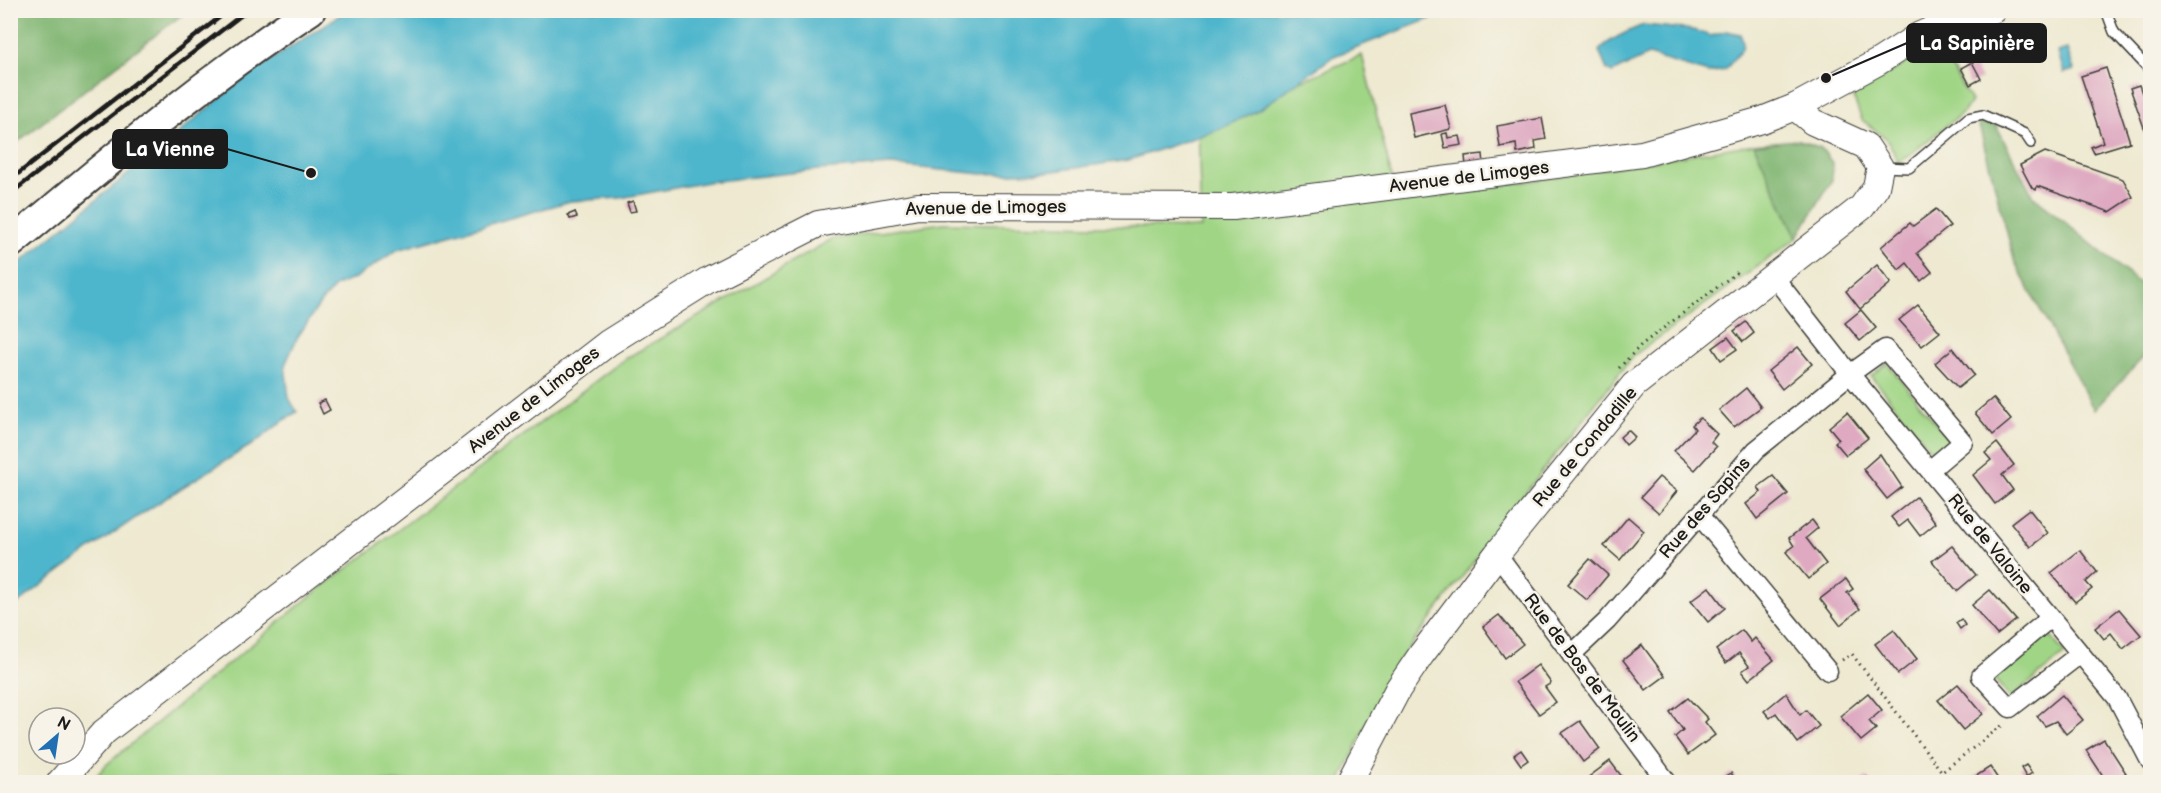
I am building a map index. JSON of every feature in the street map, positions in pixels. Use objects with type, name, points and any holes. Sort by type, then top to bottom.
[{"type":"main road","points":[[10,244],[177,107],[258,45],[311,10]]},
{"type":"main road","name":"Avenue de Limoges","points":[[60,783],[104,732],[608,343],[708,280],[818,224],[918,206],[1233,207],[1642,154],[1762,120],[1795,107],[1878,62],[1920,35],[1966,15],[1993,10]]},
{"type":"main road","points":[[1795,107],[1814,122],[1866,146],[1880,167]]},
{"type":"main road","name":"Rue de Condadille","points":[[1350,783],[1398,689],[1497,554],[1634,386],[1862,207],[1876,187],[1880,167]]},
{"type":"street","name":"Rue de Valoine","points":[[1774,277],[1850,374],[1931,469],[2117,698],[2151,761]]},
{"type":"street","points":[[1850,374],[1885,349],[1963,442],[1931,469]]},
{"type":"street","name":"Rue des Sapins","points":[[1572,655],[1607,621],[1756,450],[1850,374]]},
{"type":"street","points":[[1699,515],[1828,670]]},
{"type":"street","name":"Rue de Bos de Moulin","points":[[1497,554],[1667,783]]},
{"type":"street","points":[[2050,618],[1981,676],[2010,708],[2080,654]]},
{"type":"lane","points":[[2106,10],[2114,32],[2151,70]]},
{"type":"lane","points":[[1880,167],[1909,168],[1968,118],[1983,115],[2025,134],[2031,143]]},
{"type":"path","points":[[1828,670],[1852,654],[1942,772]]},
{"type":"path","points":[[1940,783],[1942,772],[2005,723],[2010,708]]},
{"type":"green space","points":[[11,10],[187,10],[187,11],[11,147]]},
{"type":"green space","points":[[1938,45],[1971,101],[1964,112],[1899,163],[1887,139],[1862,120],[1852,94]]},
{"type":"green space","points":[[1362,55],[1398,203],[1754,144],[1797,238],[1633,356],[1522,497],[1391,672],[1340,782],[91,782],[106,765],[308,598],[625,359],[832,239],[943,223],[1201,228],[1198,125]]},
{"type":"green space","points":[[1978,122],[1996,125],[2033,196],[2150,292],[2150,350],[2094,410],[2015,263]]},
{"type":"green space","points":[[1798,140],[1821,148],[1833,164],[1832,180],[1797,238],[1754,144]]},
{"type":"green space","points":[[1887,363],[1950,441],[1934,454],[1871,376]]},
{"type":"green space","points":[[2048,633],[2065,654],[2010,698],[1993,677]]},
{"type":"water","points":[[346,11],[378,14],[384,11],[1450,11],[1334,56],[1260,109],[1220,129],[1129,160],[1047,172],[982,174],[891,165],[708,182],[620,198],[571,201],[397,250],[355,278],[336,286],[321,302],[297,338],[285,365],[289,398],[297,412],[253,444],[129,522],[11,609],[11,270],[252,72]]},
{"type":"water","points":[[1644,25],[1694,30],[1711,36],[1726,31],[1740,34],[1743,42],[1742,49],[1725,70],[1708,73],[1648,55],[1612,73],[1607,70],[1599,51],[1602,47],[1626,32]]},
{"type":"water","points":[[2067,49],[2074,70],[2064,73],[2058,52]]},
{"type":"building","points":[[1972,62],[1981,79],[1970,85],[1961,68]]},
{"type":"building","points":[[2106,68],[2130,142],[2094,153],[2091,147],[2103,142],[2081,76]]},
{"type":"building","points":[[2139,85],[2142,93],[2150,90],[2150,138],[2148,139],[2130,88]]},
{"type":"building","points":[[1445,105],[1451,129],[1414,138],[1409,113]]},
{"type":"building","points":[[1542,118],[1546,139],[1535,141],[1536,149],[1517,153],[1516,144],[1500,147],[1497,126]]},
{"type":"building","points":[[1447,133],[1448,138],[1460,136],[1462,145],[1445,148],[1442,134]]},
{"type":"building","points":[[2045,152],[2123,179],[2133,197],[2110,212],[2037,186],[2036,190],[2032,188],[2020,165]]},
{"type":"building","points":[[1483,154],[1484,164],[1466,166],[1465,156]]},
{"type":"building","points":[[633,201],[636,211],[630,212],[627,203]]},
{"type":"building","points":[[1936,209],[1950,226],[1917,253],[1932,272],[1921,281],[1907,263],[1899,270],[1881,247],[1910,223],[1913,226]]},
{"type":"building","points":[[575,212],[577,217],[570,219],[568,215]]},
{"type":"building","points":[[1877,265],[1891,283],[1860,309],[1846,291]]},
{"type":"building","points":[[1918,305],[1940,332],[1922,346],[1899,320]]},
{"type":"building","points":[[1861,310],[1876,328],[1860,341],[1845,323]]},
{"type":"building","points":[[1746,322],[1754,333],[1743,342],[1734,331]]},
{"type":"building","points":[[1728,337],[1737,349],[1721,360],[1713,348]]},
{"type":"building","points":[[1798,347],[1812,364],[1782,389],[1768,371]]},
{"type":"building","points":[[1953,348],[1974,375],[1958,388],[1935,363]]},
{"type":"building","points":[[1746,388],[1761,407],[1734,427],[1719,410]]},
{"type":"building","points":[[1993,398],[2011,420],[1993,435],[1975,413]]},
{"type":"building","points":[[325,400],[330,410],[323,414],[318,403]]},
{"type":"building","points":[[1847,412],[1868,438],[1846,455],[1835,442],[1839,439],[1829,427]]},
{"type":"building","points":[[1700,418],[1717,434],[1711,442],[1716,447],[1695,470],[1674,451],[1695,429],[1692,425]]},
{"type":"building","points":[[1628,430],[1635,437],[1626,445],[1620,437]]},
{"type":"building","points":[[1997,443],[2014,465],[2002,475],[2013,490],[1995,504],[1973,475],[1991,460],[1985,453]]},
{"type":"building","points":[[1880,454],[1902,487],[1887,499],[1863,469]]},
{"type":"building","points":[[1773,476],[1788,494],[1757,519],[1746,504],[1761,492],[1758,487]]},
{"type":"building","points":[[1659,477],[1677,491],[1659,513],[1641,497]]},
{"type":"building","points":[[1916,497],[1936,523],[1920,536],[1908,520],[1899,527],[1891,517]]},
{"type":"building","points":[[2029,509],[2048,533],[2030,547],[2011,523]]},
{"type":"building","points":[[1628,517],[1644,531],[1620,560],[1604,546]]},
{"type":"building","points":[[1812,520],[1818,528],[1806,538],[1826,564],[1808,579],[1786,552],[1794,546],[1789,538]]},
{"type":"building","points":[[1952,546],[1976,575],[1957,591],[1932,561]]},
{"type":"building","points":[[2080,550],[2097,572],[2086,582],[2092,589],[2075,602],[2051,573]]},
{"type":"building","points":[[1590,559],[1608,575],[1587,600],[1568,584]]},
{"type":"building","points":[[1846,579],[1853,589],[1847,593],[1860,609],[1840,625],[1820,599]]},
{"type":"building","points":[[1709,587],[1725,608],[1708,622],[1691,601]]},
{"type":"building","points":[[1990,590],[2016,620],[1997,635],[1972,605]]},
{"type":"building","points":[[2119,609],[2141,635],[2123,649],[2111,633],[2104,639],[2095,628]]},
{"type":"building","points":[[1499,615],[1523,644],[1505,658],[1483,627]]},
{"type":"building","points":[[1961,619],[1965,625],[1960,629],[1956,623]]},
{"type":"building","points":[[1742,630],[1751,642],[1755,638],[1774,660],[1749,680],[1742,671],[1749,666],[1739,653],[1726,663],[1716,650]]},
{"type":"building","points":[[1894,630],[1917,659],[1898,674],[1875,644]]},
{"type":"building","points":[[1642,645],[1665,676],[1646,690],[1623,660]]},
{"type":"building","points":[[1538,665],[1551,683],[1545,687],[1556,702],[1539,714],[1515,682]]},
{"type":"building","points":[[1958,684],[1983,714],[1963,730],[1938,700]]},
{"type":"building","points":[[1786,693],[1800,715],[1806,710],[1819,726],[1798,743],[1776,713],[1770,718],[1764,711]]},
{"type":"building","points":[[1868,693],[1882,710],[1869,721],[1876,729],[1861,741],[1840,716]]},
{"type":"building","points":[[2062,695],[2083,720],[2066,734],[2056,721],[2045,726],[2037,716]]},
{"type":"building","points":[[1688,698],[1708,719],[1705,722],[1715,735],[1688,755],[1675,737],[1683,730],[1670,712]]},
{"type":"building","points":[[1580,721],[1600,749],[1583,762],[1562,733]]},
{"type":"building","points":[[2104,739],[2126,773],[2111,782],[2107,782],[2086,750]]},
{"type":"building","points":[[1521,750],[1528,760],[1521,765],[1514,755]]},
{"type":"building","points":[[1610,761],[1626,782],[1588,782],[1586,779]]},
{"type":"building","points":[[2026,765],[2032,773],[2026,777],[2021,768]]},
{"type":"building","points":[[1990,767],[2000,782],[1971,782],[1970,780]]},
{"type":"building","points":[[1731,773],[1738,782],[1718,782]]},
{"type":"building","points":[[1867,777],[1871,782],[1859,782]]},
{"type":"railway","points":[[10,180],[229,10]]},
{"type":"railway","points":[[10,194],[248,10]]},
{"type":"place","name":"La Sapinière","points":[[1826,78]]},
{"type":"place","name":"La Vienne","points":[[311,173]]}]
